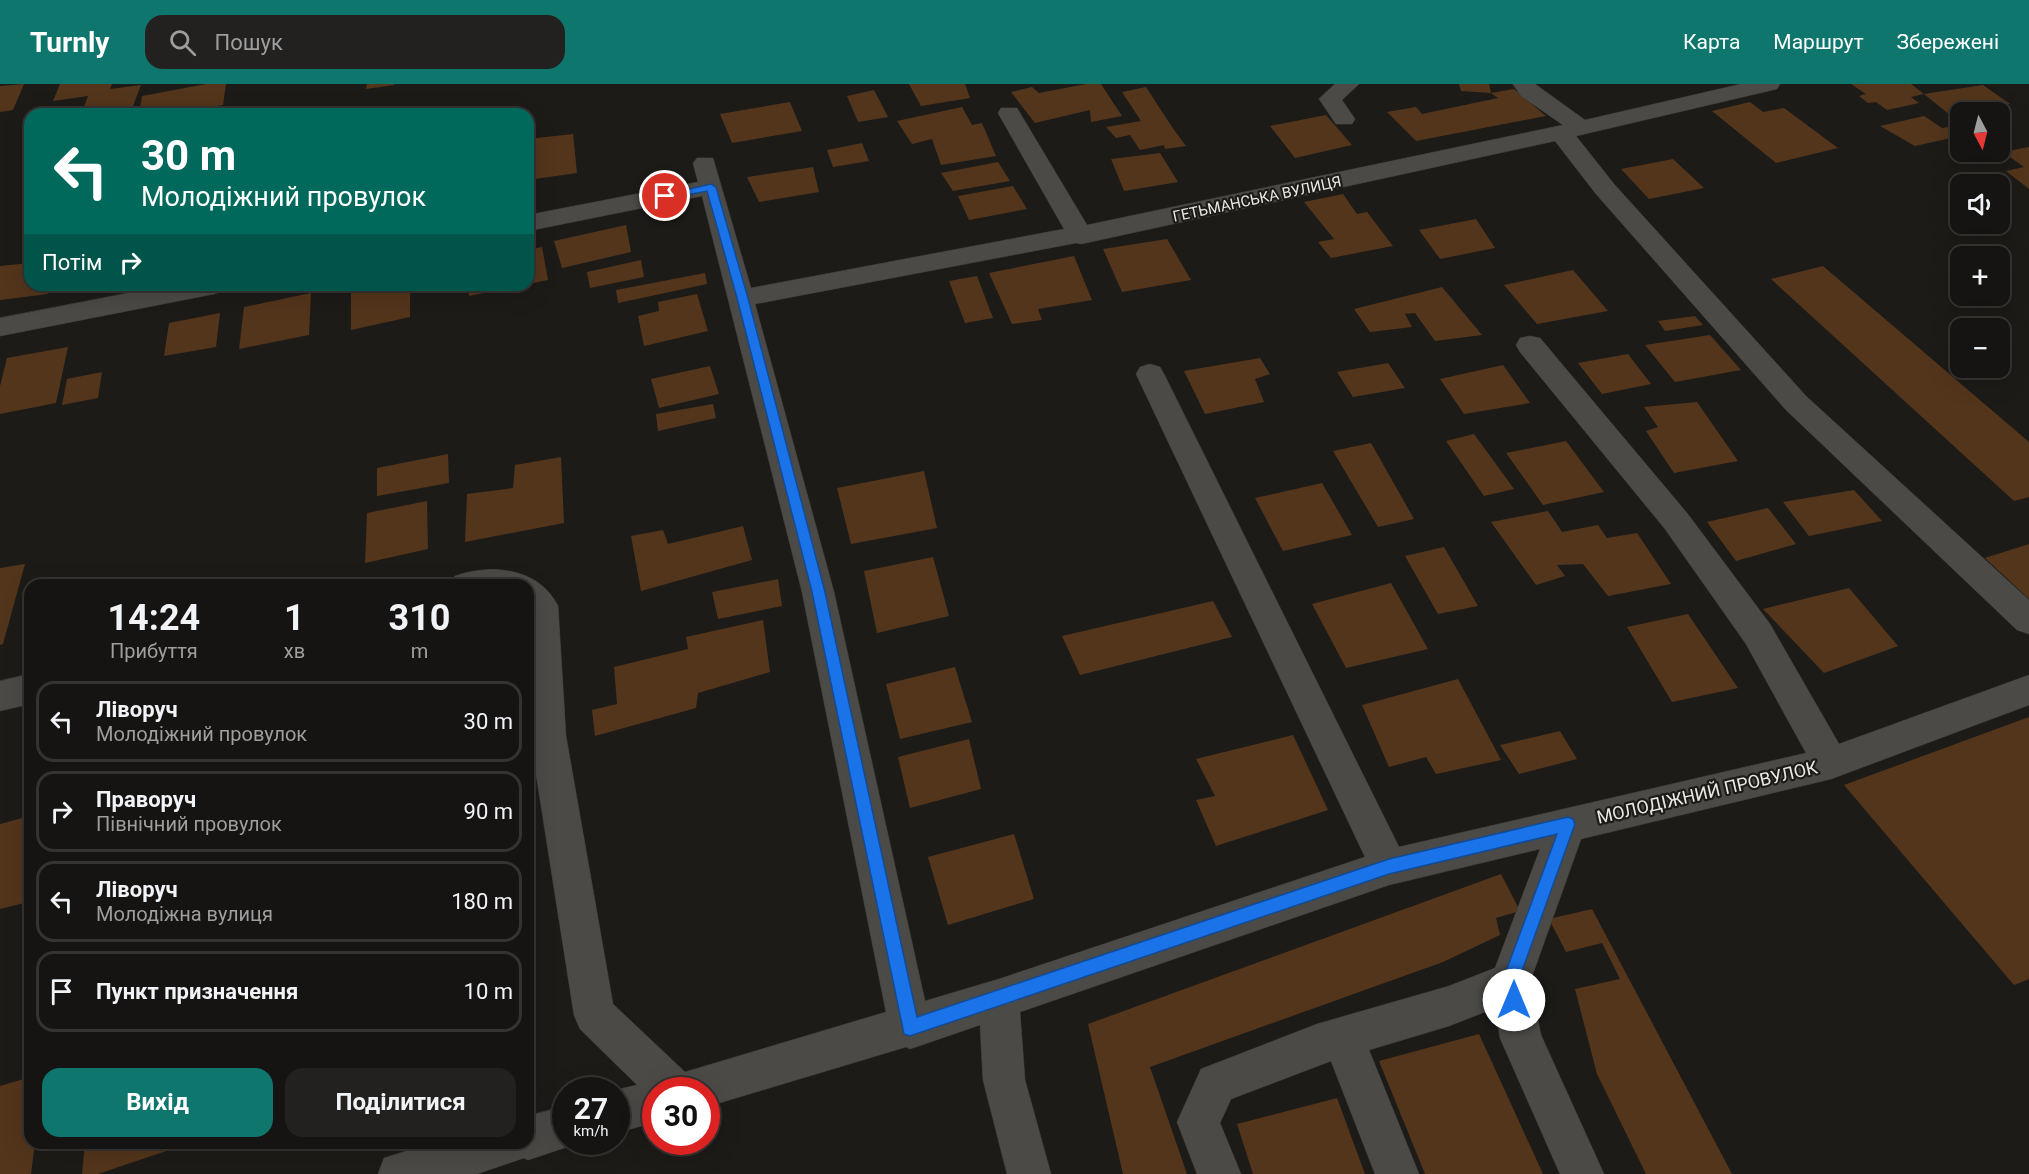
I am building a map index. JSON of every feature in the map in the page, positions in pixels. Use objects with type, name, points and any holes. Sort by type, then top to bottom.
[{"type":"street","points":[[1344,119],[1330,99],[1348,84]]},
{"type":"street","points":[[1524,84],[1573,131],[1605,189],[1796,403],[2029,620]]},
{"type":"street","name":"ГЕТЬМАНСЬКА ВУЛИЦЯ","points":[[743,298],[1081,236],[1573,131],[1769,84]]},
{"type":"street","points":[[1009,113],[1081,236]]},
{"type":"street","points":[[534,221],[708,175],[743,298],[818,592],[910,1028]]},
{"type":"street","points":[[0,327],[183,291]]},
{"type":"street","points":[[1530,345],[1676,521],[1758,634],[1832,763]]},
{"type":"street","points":[[1150,374],[1389,867]]},
{"type":"street","points":[[534,598],[542,606],[548,736],[594,1015],[659,1077]]},
{"type":"street","points":[[0,696],[24,690]]},
{"type":"street","name":"МОЛОДІЖНИЙ ПРОВУЛОК","points":[[720,1082],[910,1028],[1389,867],[1832,763],[2029,690]]},
{"type":"street","points":[[1568,824],[1510,982],[1521,1038],[1582,1174]]},
{"type":"street","points":[[1219,1174],[1198,1122],[1216,1084],[1343,1038],[1449,1006],[1510,982]]},
{"type":"street","points":[[999,999],[1004,1080],[1029,1174]]},
{"type":"street","points":[[1343,1038],[1397,1174]]},
{"type":"street","points":[[534,1135],[552,1131]]},
{"type":"street","points":[[400,1174],[488,1149]]},
{"type":"building","points":[[24,84],[13,110],[0,112],[0,86]]},
{"type":"building","points":[[60,84],[112,84],[110,89],[141,85],[133,106],[84,108],[88,96],[53,101]]},
{"type":"building","points":[[206,84],[226,84],[223,105],[205,108],[140,108],[142,96]]},
{"type":"building","points":[[367,84],[394,84],[394,85],[366,89]]},
{"type":"building","points":[[909,84],[965,84],[970,98],[921,106]]},
{"type":"building","points":[[1086,84],[1101,84],[1122,116],[1091,122],[1090,110],[1035,123],[1011,92],[1032,87],[1039,93]]},
{"type":"building","points":[[1459,84],[1489,84],[1491,93],[1461,91]]},
{"type":"building","points":[[1851,84],[1911,84],[1924,94],[1911,97],[1919,103],[1887,110],[1876,102],[1868,103],[1859,96],[1866,94]]},
{"type":"building","points":[[1983,85],[2007,102],[1950,102],[1950,115],[1924,94]]},
{"type":"building","points":[[1146,87],[1186,146],[1165,149],[1164,145],[1140,150],[1130,135],[1116,138],[1106,127],[1141,121],[1122,92]]},
{"type":"building","points":[[1514,89],[1546,116],[1416,141],[1387,112],[1416,107],[1422,114],[1498,98],[1491,93]]},
{"type":"building","points":[[874,90],[888,117],[858,122],[847,96]]},
{"type":"building","points":[[790,102],[802,131],[732,143],[720,114]]},
{"type":"building","points":[[1750,102],[1763,112],[1784,108],[1838,148],[1776,163],[1712,111]]},
{"type":"building","points":[[962,107],[972,125],[982,123],[996,156],[941,165],[932,139],[912,144],[897,121]]},
{"type":"building","points":[[1326,115],[1352,145],[1295,158],[1270,126]]},
{"type":"building","points":[[1924,116],[1942,128],[1950,128],[1950,138],[1915,146],[1880,126]]},
{"type":"building","points":[[573,134],[577,173],[534,179],[534,138]]},
{"type":"building","points":[[862,143],[869,161],[833,167],[827,150]]},
{"type":"building","points":[[2029,147],[2029,189],[2006,171],[2024,167],[2010,157],[2010,151]]},
{"type":"building","points":[[1160,153],[1178,182],[1124,191],[1111,159]]},
{"type":"building","points":[[1673,159],[1704,188],[1649,199],[1621,169]]},
{"type":"building","points":[[998,162],[1010,181],[953,191],[941,173]]},
{"type":"building","points":[[813,167],[819,192],[759,202],[747,177]]},
{"type":"building","points":[[1013,186],[1027,209],[969,220],[958,196]]},
{"type":"building","points":[[1343,194],[1357,214],[1367,212],[1393,246],[1331,258],[1318,242],[1334,239],[1304,202]]},
{"type":"building","points":[[1476,219],[1495,248],[1440,259],[1419,230]]},
{"type":"building","points":[[626,225],[631,252],[562,268],[554,241]]},
{"type":"building","points":[[1167,239],[1191,280],[1122,292],[1103,249]]},
{"type":"building","points":[[542,247],[548,280],[534,283],[534,249]]},
{"type":"building","points":[[1074,256],[1092,300],[1038,309],[1042,320],[1012,324],[989,273]]},
{"type":"building","points":[[641,260],[644,277],[590,288],[587,272]]},
{"type":"building","points":[[24,264],[24,291],[49,291],[48,294],[0,300],[0,266]]},
{"type":"building","points":[[1823,266],[1950,375],[1950,378],[1954,378],[2029,442],[2029,497],[2014,501],[1771,279]]},
{"type":"building","points":[[1573,270],[1608,311],[1537,324],[1504,285]]},
{"type":"building","points":[[705,273],[707,284],[618,303],[616,290]]},
{"type":"building","points":[[977,276],[993,318],[965,323],[949,281]]},
{"type":"building","points":[[1442,287],[1482,335],[1435,341],[1415,313],[1405,314],[1412,327],[1370,332],[1354,309]]},
{"type":"building","points":[[351,291],[410,291],[410,317],[351,330]]},
{"type":"building","points":[[469,291],[494,291],[469,296]]},
{"type":"building","points":[[311,293],[309,335],[239,349],[244,307]]},
{"type":"building","points":[[697,294],[708,331],[644,346],[638,316],[659,311],[658,302]]},
{"type":"building","points":[[220,313],[216,347],[164,356],[169,323]]},
{"type":"building","points":[[1695,316],[1703,325],[1665,331],[1658,321]]},
{"type":"building","points":[[1710,335],[1741,370],[1675,382],[1645,345]]},
{"type":"building","points":[[68,347],[56,403],[0,414],[0,386],[7,358]]},
{"type":"building","points":[[1628,354],[1651,384],[1602,394],[1578,363]]},
{"type":"building","points":[[1260,358],[1270,374],[1255,379],[1264,402],[1205,414],[1184,371]]},
{"type":"building","points":[[1388,363],[1405,388],[1353,397],[1337,372]]},
{"type":"building","points":[[1503,365],[1530,403],[1464,414],[1440,379]]},
{"type":"building","points":[[710,366],[719,394],[659,408],[651,379]]},
{"type":"building","points":[[102,372],[98,398],[62,405],[67,379]]},
{"type":"building","points":[[1697,402],[1738,461],[1674,473],[1646,431],[1658,427],[1644,407]]},
{"type":"building","points":[[713,404],[716,418],[658,431],[656,414]]},
{"type":"building","points":[[1474,434],[1514,489],[1484,496],[1446,441]]},
{"type":"building","points":[[1566,441],[1604,492],[1543,505],[1506,453]]},
{"type":"building","points":[[1371,443],[1414,519],[1378,527],[1333,451]]},
{"type":"building","points":[[448,454],[449,483],[377,496],[377,468]]},
{"type":"building","points":[[561,457],[564,523],[465,542],[467,494],[513,488],[515,465]]},
{"type":"building","points":[[924,471],[937,528],[851,544],[837,488]]},
{"type":"building","points":[[1322,483],[1352,535],[1283,551],[1255,498]]},
{"type":"building","points":[[1854,490],[1882,521],[1809,536],[1783,502]]},
{"type":"building","points":[[427,501],[428,549],[365,563],[367,513]]},
{"type":"building","points":[[1768,508],[1796,544],[1736,561],[1707,522]]},
{"type":"building","points":[[1548,511],[1562,532],[1598,525],[1607,538],[1637,533],[1671,584],[1608,596],[1583,564],[1557,565],[1565,576],[1536,585],[1491,522]]},
{"type":"building","points":[[743,526],[752,560],[641,591],[631,536],[663,530],[668,544]]},
{"type":"building","points":[[2029,544],[2029,599],[1985,558]]},
{"type":"building","points":[[1444,547],[1478,606],[1438,614],[1405,556]]},
{"type":"building","points":[[933,557],[949,616],[877,633],[864,571]]},
{"type":"building","points":[[25,564],[3,644],[0,645],[0,568]]},
{"type":"building","points":[[778,579],[782,606],[718,619],[712,592]]},
{"type":"building","points":[[1391,583],[1428,649],[1346,668],[1312,604]]},
{"type":"building","points":[[1849,588],[1898,646],[1824,673],[1763,609]]},
{"type":"building","points":[[1213,601],[1232,637],[1080,675],[1062,636]]},
{"type":"building","points":[[1688,614],[1738,688],[1672,702],[1627,627]]},
{"type":"building","points":[[763,620],[770,672],[698,693],[696,708],[595,736],[592,710],[617,704],[614,667],[688,649],[686,637]]},
{"type":"building","points":[[955,667],[972,722],[900,739],[886,684]]},
{"type":"building","points":[[1458,679],[1501,760],[1436,774],[1426,757],[1389,767],[1362,705]]},
{"type":"building","points":[[2029,717],[2029,979],[2014,985],[1844,785]]},
{"type":"building","points":[[1560,731],[1577,759],[1519,774],[1500,745]]},
{"type":"building","points":[[1293,735],[1328,810],[1216,846],[1196,800],[1215,796],[1196,759]]},
{"type":"building","points":[[969,739],[981,789],[910,808],[898,757]]},
{"type":"building","points":[[24,818],[24,903],[0,909],[0,824]]},
{"type":"building","points":[[1014,834],[1034,899],[948,925],[928,857]]},
{"type":"building","points":[[1501,874],[1520,911],[1496,918],[1500,935],[1443,962],[1150,1067],[1187,1174],[1123,1174],[1088,1024]]},
{"type":"building","points":[[1592,909],[1732,1174],[1646,1174],[1597,1074],[1575,989],[1620,979],[1602,943],[1566,952],[1549,919]]},
{"type":"building","points":[[1479,1034],[1543,1174],[1425,1174],[1379,1061]]},
{"type":"building","points":[[24,1079],[24,1149],[34,1149],[31,1174],[0,1174],[0,1086]]},
{"type":"building","points":[[1337,1098],[1365,1174],[1253,1174],[1237,1124]]},
{"type":"building","points":[[84,1149],[172,1149],[98,1174],[82,1174]]},
{"type":"route","points":[[665,196],[711,187],[743,298],[818,592],[910,1028],[1389,867],[1568,824],[1510,982],[1514,1000]]}]
